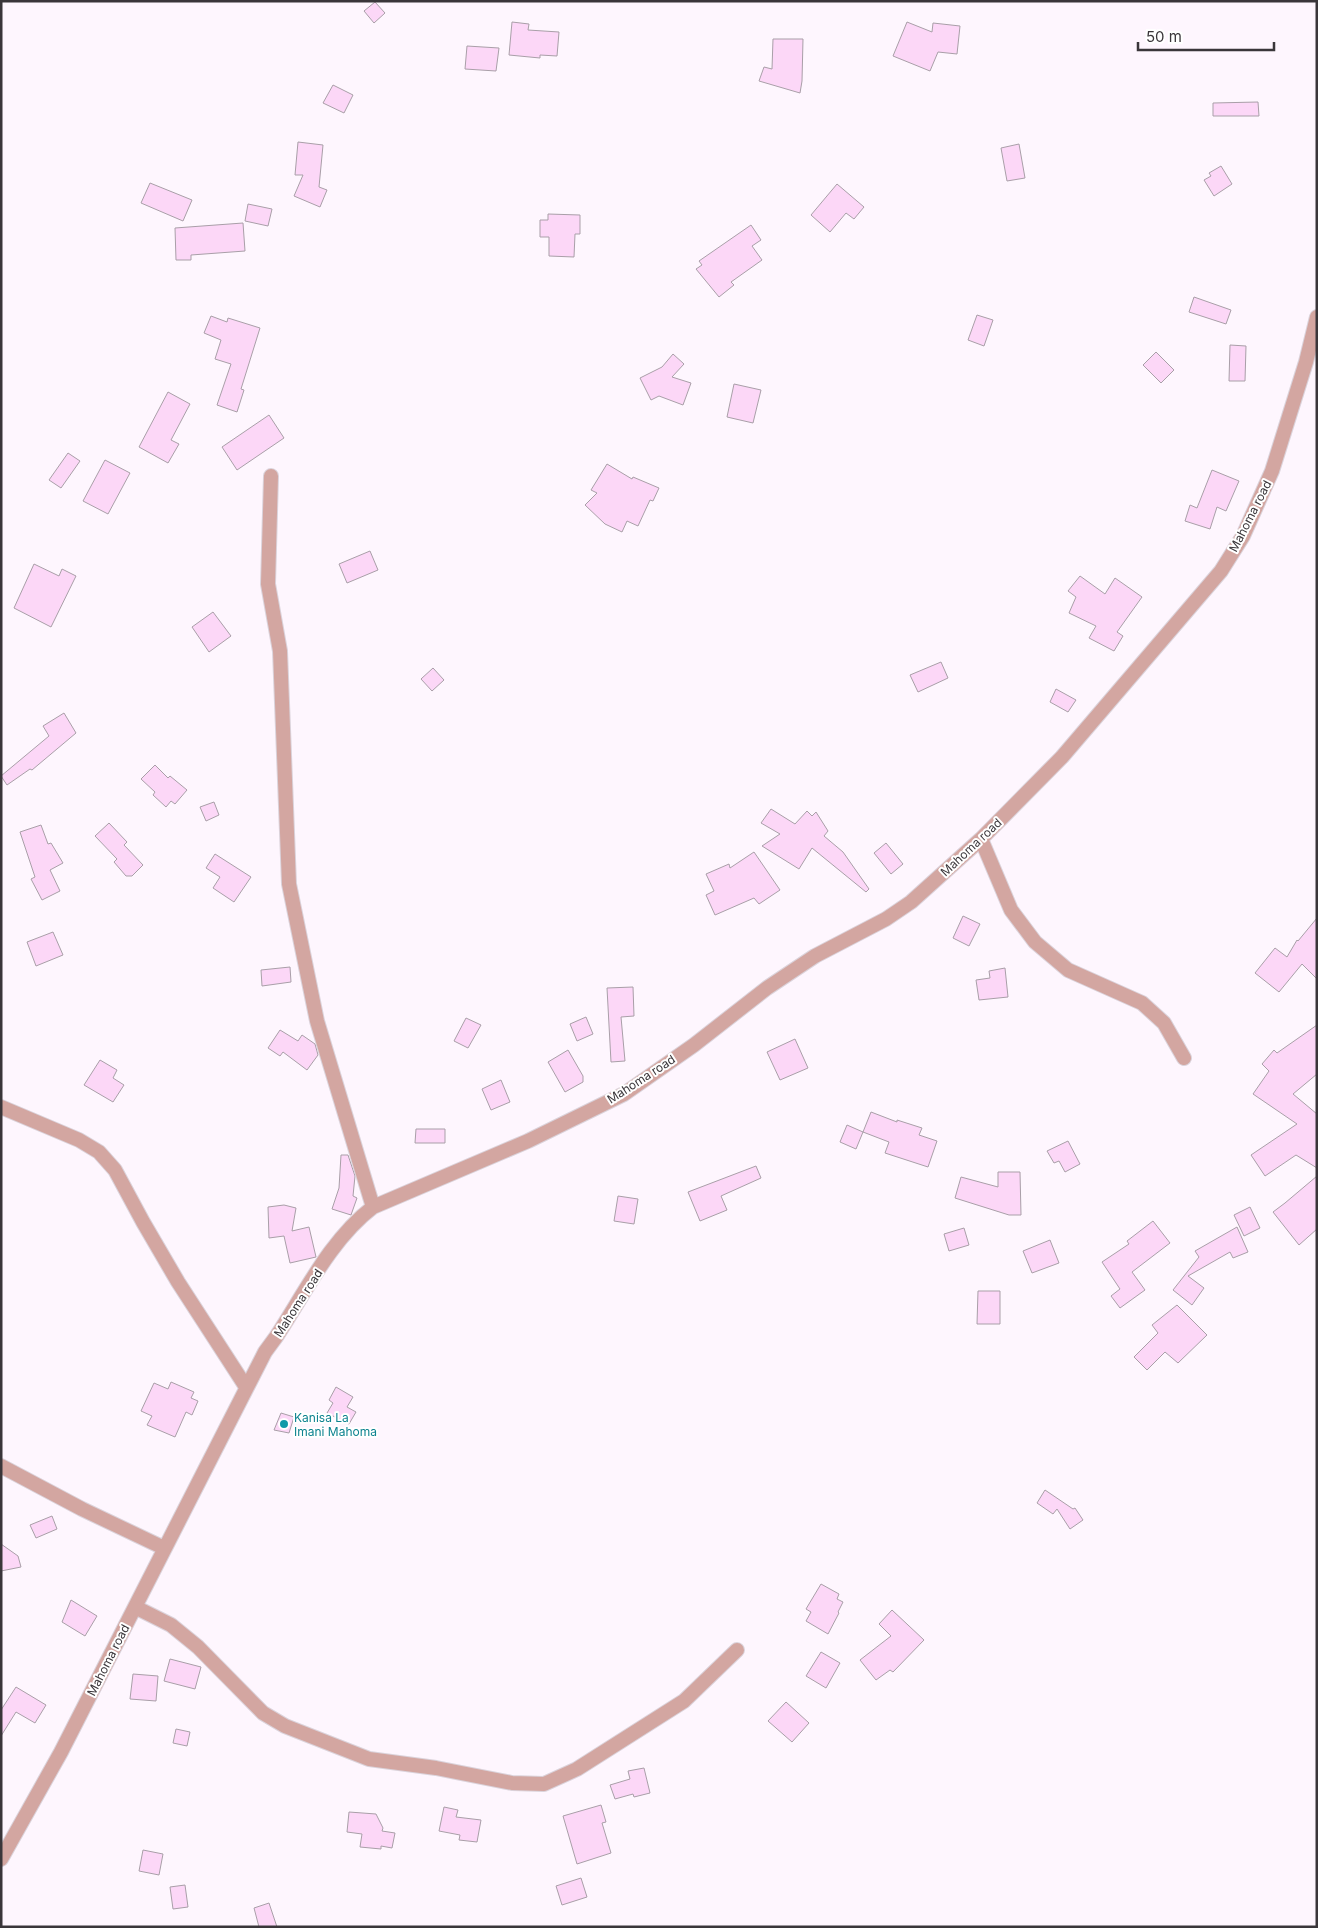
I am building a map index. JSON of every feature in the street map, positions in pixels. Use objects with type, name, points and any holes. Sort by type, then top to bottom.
[{"type":"street","name":"Mahoma road","points":[[1,1859],[61,1752],[265,1352],[342,1236],[356,1220],[373,1207],[528,1140],[624,1094],[694,1045],[766,988],[815,956],[886,919],[911,902],[980,839],[1062,757],[1221,571],[1243,536],[1272,471],[1306,362],[1317,317]]},
{"type":"street","points":[[270,476],[268,584],[280,651],[289,884],[317,1022],[373,1207]]},
{"type":"street","points":[[980,839],[1011,910],[1035,942],[1068,970],[1142,1003],[1164,1024],[1184,1058]]},
{"type":"street","points":[[1,1107],[79,1140],[99,1152],[115,1170],[178,1282],[246,1387]]},
{"type":"street","points":[[1,1466],[164,1548]]},
{"type":"street","points":[[135,1607],[171,1625],[192,1642],[263,1713],[285,1726],[370,1758],[436,1768],[512,1783],[544,1784],[577,1769],[684,1701],[737,1650]]},
{"type":"building","points":[[375,2],[385,13],[374,23],[364,11]]},
{"type":"building","points":[[512,22],[529,24],[528,30],[559,32],[557,56],[540,55],[540,58],[509,55]]},
{"type":"building","points":[[907,22],[932,32],[933,23],[960,26],[957,54],[938,52],[930,71],[893,56]]},
{"type":"building","points":[[773,39],[803,39],[800,93],[759,81],[764,67],[772,69]]},
{"type":"building","points":[[467,46],[499,48],[496,71],[465,69]]},
{"type":"building","points":[[333,85],[353,95],[344,113],[323,103]]},
{"type":"building","points":[[1258,102],[1259,116],[1213,116],[1213,103]]},
{"type":"building","points":[[298,142],[323,145],[319,187],[327,190],[320,207],[294,196],[303,175],[295,175]]},
{"type":"building","points":[[1019,144],[1025,178],[1007,181],[1001,148]]},
{"type":"building","points":[[1221,166],[1232,184],[1214,196],[1204,180],[1211,176],[1209,173]]},
{"type":"building","points":[[150,183],[192,200],[183,221],[141,203]]},
{"type":"building","points":[[837,184],[864,207],[854,219],[846,213],[830,232],[811,215]]},
{"type":"building","points":[[248,204],[272,209],[268,226],[245,221]]},
{"type":"building","points":[[548,214],[580,215],[580,234],[575,234],[574,257],[549,256],[549,237],[540,237],[540,220],[548,220]]},
{"type":"building","points":[[243,223],[245,251],[191,255],[191,260],[176,260],[175,228]]},
{"type":"building","points":[[751,225],[761,240],[752,246],[762,260],[731,282],[734,285],[719,297],[696,269],[702,265],[699,261]]},
{"type":"building","points":[[1194,297],[1231,310],[1226,324],[1189,312]]},
{"type":"building","points":[[977,315],[993,320],[984,346],[968,340]]},
{"type":"building","points":[[211,316],[227,322],[228,318],[260,328],[241,389],[244,390],[237,412],[217,405],[231,364],[215,359],[221,340],[204,333]]},
{"type":"building","points":[[1230,345],[1246,346],[1245,381],[1229,381]]},
{"type":"building","points":[[1156,352],[1174,370],[1161,383],[1143,365]]},
{"type":"building","points":[[673,354],[684,364],[672,377],[691,383],[683,405],[659,396],[651,400],[640,378],[662,367]]},
{"type":"building","points":[[734,384],[761,390],[753,423],[727,417]]},
{"type":"building","points":[[168,392],[190,404],[171,440],[179,444],[168,463],[139,447]]},
{"type":"building","points":[[269,415],[284,438],[237,470],[222,447]]},
{"type":"building","points":[[68,453],[80,461],[61,488],[49,480]]},
{"type":"building","points":[[105,460],[130,473],[108,514],[83,501]]},
{"type":"building","points":[[607,464],[632,479],[633,477],[659,488],[653,501],[650,500],[638,526],[627,521],[622,532],[605,524],[585,505],[597,493],[591,490]]},
{"type":"building","points":[[1212,470],[1239,481],[1226,511],[1217,507],[1210,529],[1185,521],[1190,505],[1197,508]]},
{"type":"building","points":[[370,551],[378,570],[347,583],[339,564]]},
{"type":"building","points":[[34,564],[59,576],[62,569],[76,576],[51,627],[14,608]]},
{"type":"building","points":[[1080,576],[1105,594],[1115,578],[1142,597],[1117,632],[1123,636],[1114,651],[1089,638],[1096,626],[1069,613],[1076,597],[1068,591]]},
{"type":"building","points":[[213,612],[231,636],[209,652],[192,627]]},
{"type":"building","points":[[941,662],[948,678],[918,692],[910,675]]},
{"type":"building","points":[[433,668],[444,680],[432,691],[421,679]]},
{"type":"building","points":[[1056,689],[1076,700],[1068,712],[1050,702]]},
{"type":"building","points":[[64,713],[76,733],[32,770],[30,769],[7,785],[1,776],[49,736],[43,726]]},
{"type":"building","points":[[155,765],[168,778],[170,776],[187,790],[175,804],[171,801],[166,807],[153,795],[155,792],[141,779]]},
{"type":"building","points":[[214,802],[219,815],[206,821],[200,807]]},
{"type":"building","points":[[771,809],[795,824],[807,811],[812,816],[816,812],[828,831],[824,836],[843,852],[869,889],[866,892],[812,848],[799,869],[762,846],[780,834],[761,823]]},
{"type":"building","points":[[109,823],[127,842],[124,845],[143,865],[132,876],[126,876],[114,862],[117,859],[95,836]]},
{"type":"building","points":[[41,825],[48,844],[51,843],[63,863],[50,870],[60,891],[42,900],[31,879],[35,877],[20,832]]},
{"type":"building","points":[[886,843],[903,864],[891,874],[874,853]]},
{"type":"building","points":[[754,852],[780,890],[759,904],[754,898],[715,915],[706,895],[714,891],[706,874],[729,864],[730,868]]},
{"type":"building","points":[[215,854],[251,877],[234,902],[213,888],[220,877],[206,868]]},
{"type":"building","points":[[963,916],[980,924],[969,946],[953,938]]},
{"type":"building","points":[[1317,918],[1317,979],[1302,964],[1279,992],[1255,973],[1275,948],[1287,957],[1297,940]]},
{"type":"building","points":[[53,932],[63,955],[36,966],[27,942]]},
{"type":"building","points":[[290,967],[291,982],[262,986],[261,970]]},
{"type":"building","points":[[1005,968],[1008,997],[979,1000],[976,980],[990,978],[989,971]]},
{"type":"building","points":[[633,987],[634,1016],[621,1017],[625,1061],[611,1062],[607,988]]},
{"type":"building","points":[[586,1017],[593,1034],[577,1041],[570,1024]]},
{"type":"building","points":[[466,1018],[481,1025],[468,1048],[454,1041]]},
{"type":"building","points":[[1317,1025],[1317,1074],[1293,1094],[1317,1114],[1317,1168],[1296,1155],[1265,1176],[1251,1155],[1297,1124],[1253,1094],[1269,1071],[1262,1064],[1274,1050],[1277,1053]]},
{"type":"building","points":[[280,1030],[298,1041],[302,1035],[315,1044],[318,1055],[307,1070],[283,1052],[280,1056],[268,1048]]},
{"type":"building","points":[[795,1039],[808,1068],[780,1080],[767,1052]]},
{"type":"building","points":[[568,1050],[583,1076],[583,1082],[565,1092],[548,1062]]},
{"type":"building","points":[[100,1060],[117,1070],[113,1078],[124,1085],[113,1102],[84,1085]]},
{"type":"building","points":[[501,1080],[510,1102],[491,1110],[482,1089]]},
{"type":"building","points":[[871,1112],[897,1122],[897,1120],[922,1128],[919,1135],[937,1141],[928,1167],[885,1153],[889,1142],[863,1132]]},
{"type":"building","points":[[847,1125],[863,1132],[856,1149],[840,1142]]},
{"type":"building","points":[[416,1129],[445,1129],[445,1143],[415,1143]]},
{"type":"building","points":[[1068,1141],[1080,1164],[1065,1172],[1059,1161],[1054,1163],[1047,1151]]},
{"type":"building","points":[[341,1155],[348,1155],[355,1176],[353,1196],[357,1198],[351,1215],[332,1209],[339,1188]]},
{"type":"building","points":[[756,1166],[761,1178],[721,1196],[727,1210],[700,1221],[688,1192]]},
{"type":"building","points":[[998,1172],[1020,1172],[1021,1215],[1009,1215],[955,1198],[961,1177],[998,1187]]},
{"type":"building","points":[[1317,1176],[1317,1229],[1299,1245],[1273,1212]]},
{"type":"building","points":[[618,1196],[638,1199],[634,1224],[614,1221]]},
{"type":"building","points":[[284,1205],[296,1208],[292,1231],[309,1227],[316,1257],[290,1263],[284,1236],[269,1238],[268,1207]]},
{"type":"building","points":[[1250,1207],[1260,1228],[1244,1236],[1234,1215]]},
{"type":"building","points":[[1153,1221],[1170,1243],[1132,1272],[1145,1290],[1120,1308],[1111,1296],[1120,1289],[1102,1262],[1129,1244],[1127,1241]]},
{"type":"building","points":[[1237,1227],[1248,1252],[1233,1258],[1230,1252],[1188,1276],[1204,1288],[1192,1305],[1173,1290],[1199,1257],[1195,1251]]},
{"type":"building","points":[[964,1228],[969,1245],[949,1251],[944,1234]]},
{"type":"building","points":[[1050,1240],[1059,1263],[1032,1273],[1023,1251]]},
{"type":"building","points":[[978,1291],[1000,1291],[1000,1324],[977,1324]]},
{"type":"building","points":[[1177,1305],[1207,1335],[1178,1363],[1165,1352],[1147,1370],[1134,1357],[1158,1333],[1152,1325]]},
{"type":"building","points":[[171,1382],[194,1392],[191,1398],[198,1401],[192,1415],[186,1412],[175,1437],[147,1425],[152,1416],[141,1411],[154,1383],[168,1389]]},
{"type":"building","points":[[336,1387],[353,1397],[347,1407],[356,1412],[349,1424],[327,1413],[333,1403],[329,1400]]},
{"type":"building","name":"Kanisa La Imani Mahoma","points":[[281,1413],[294,1417],[289,1433],[274,1430]]},
{"type":"building","points":[[1045,1490],[1073,1509],[1075,1508],[1083,1520],[1070,1529],[1057,1509],[1053,1514],[1037,1503]]},
{"type":"building","points":[[52,1516],[57,1529],[36,1538],[30,1525]]},
{"type":"building","points":[[1,1544],[18,1556],[21,1567],[1,1571]]},
{"type":"building","points":[[821,1584],[839,1594],[837,1599],[843,1602],[828,1634],[806,1621],[811,1612],[806,1609]]},
{"type":"building","points":[[71,1600],[97,1616],[85,1636],[62,1622]]},
{"type":"building","points":[[892,1610],[924,1640],[893,1672],[890,1670],[876,1680],[860,1660],[891,1636],[879,1624]]},
{"type":"building","points":[[821,1652],[840,1663],[826,1688],[806,1676]]},
{"type":"building","points":[[170,1659],[201,1667],[195,1689],[164,1681]]},
{"type":"building","points":[[133,1674],[158,1676],[156,1701],[130,1699]]},
{"type":"building","points":[[16,1687],[46,1705],[35,1723],[16,1712],[1,1736],[1,1710]]},
{"type":"building","points":[[786,1702],[809,1723],[792,1742],[768,1721]]},
{"type":"building","points":[[176,1729],[190,1732],[187,1746],[173,1743]]},
{"type":"building","points":[[644,1768],[650,1793],[634,1797],[633,1794],[615,1799],[610,1785],[630,1779],[628,1771]]},
{"type":"building","points":[[601,1805],[606,1822],[602,1823],[611,1853],[577,1864],[563,1816]]},
{"type":"building","points":[[444,1807],[458,1810],[456,1817],[481,1820],[477,1842],[459,1840],[460,1835],[439,1831]]},
{"type":"building","points":[[349,1812],[376,1814],[383,1828],[382,1831],[395,1833],[392,1848],[381,1846],[381,1849],[360,1847],[362,1834],[347,1832]]},
{"type":"building","points":[[143,1850],[163,1854],[159,1875],[139,1871]]},
{"type":"building","points":[[581,1878],[587,1897],[562,1905],[556,1886]]},
{"type":"building","points":[[185,1885],[188,1907],[173,1909],[170,1887]]},
{"type":"building","points":[[269,1903],[277,1927],[259,1927],[254,1908]]},
{"type":"place","name":"Kanisa La Imani Mahoma","points":[[284,1424]]}]
